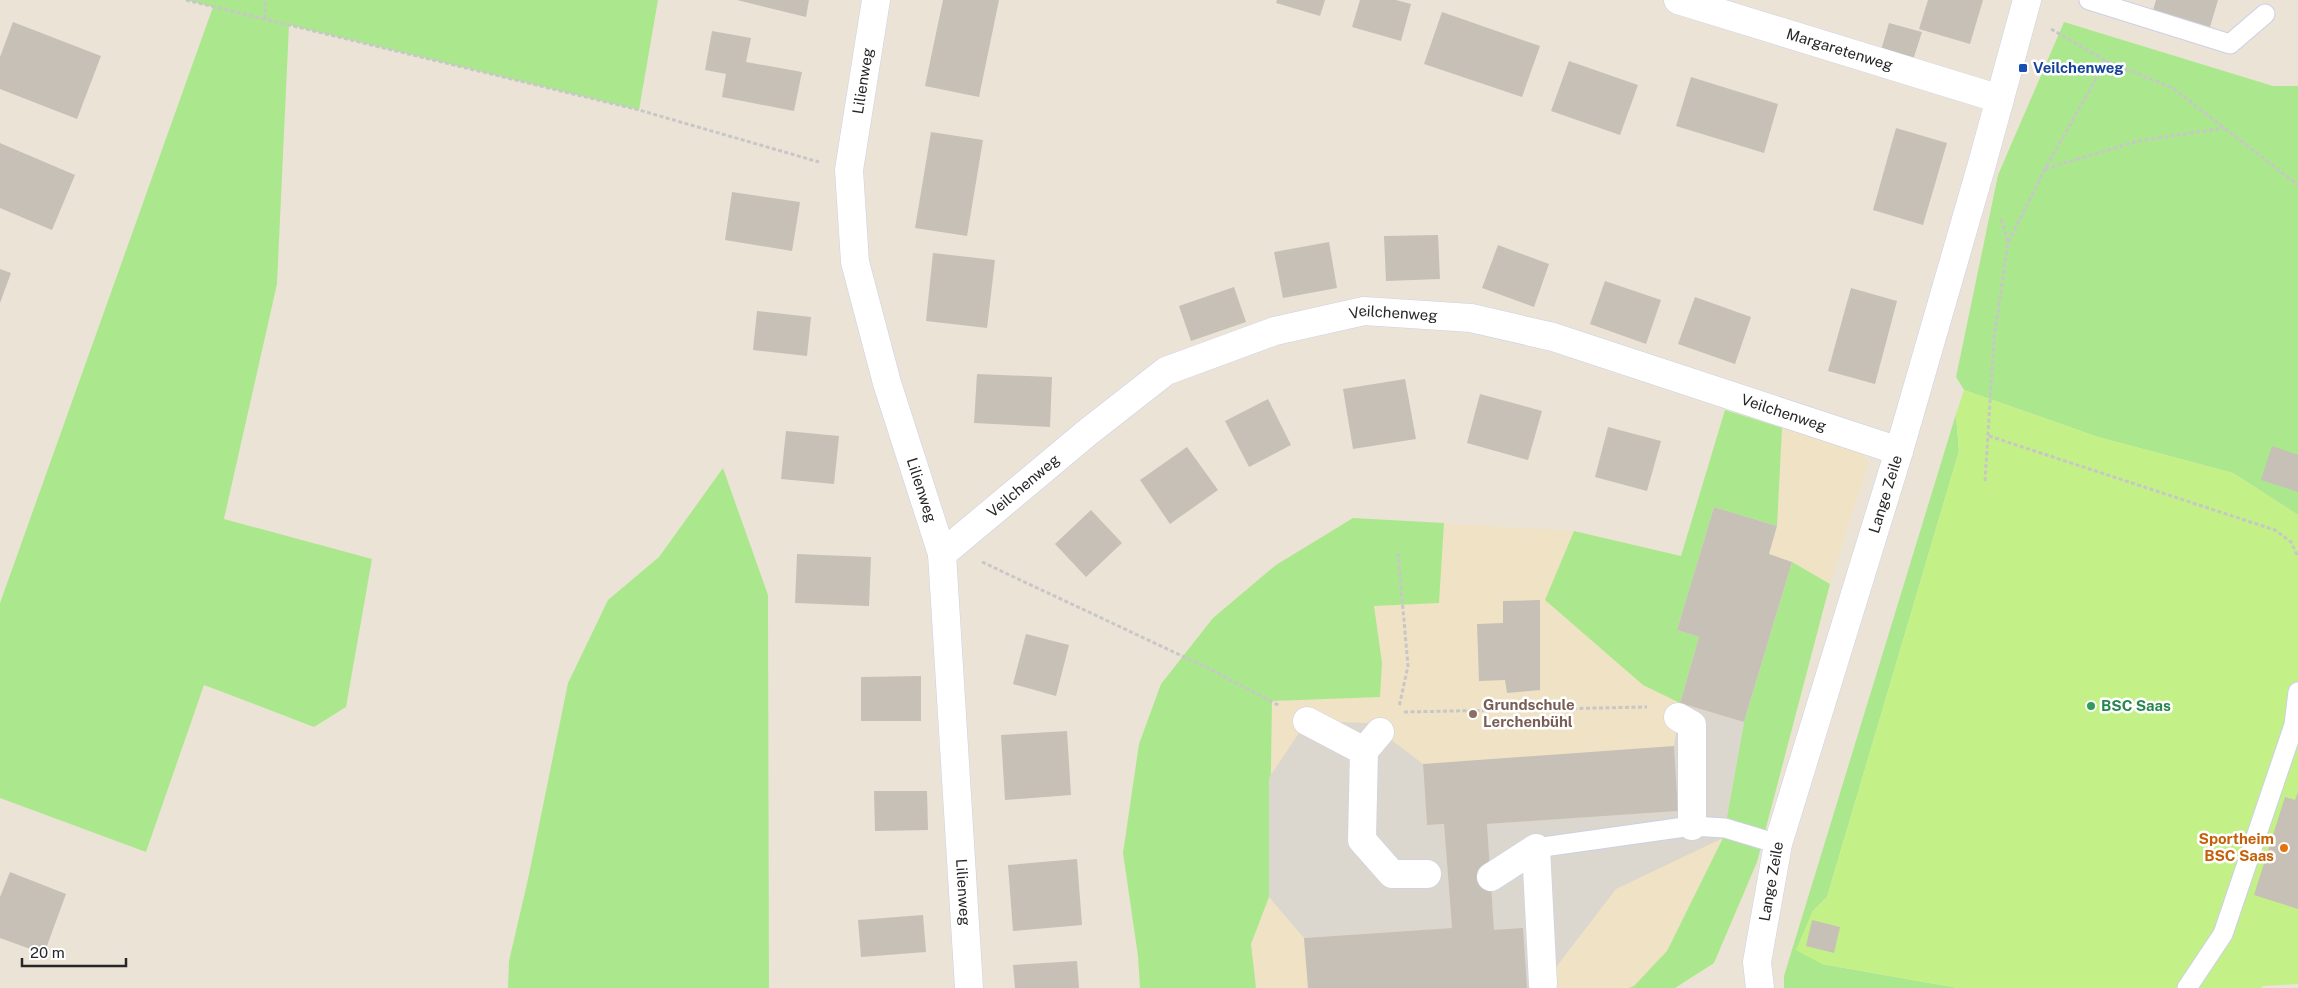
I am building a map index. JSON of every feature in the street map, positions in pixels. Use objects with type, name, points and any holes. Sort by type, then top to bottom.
[{"type":"street","name":"Lilienweg","points":[[876,0],[848,170],[855,262],[888,383],[942,554],[969,988]]},
{"type":"street","name":"Margaretenweg","points":[[1678,0],[2000,99]]},
{"type":"street","name":"Lange Zeile","points":[[1760,988],[1757,962],[1778,844],[1899,451],[2025,6]]},
{"type":"street","name":"Veilchenweg","points":[[942,554],[1088,432],[1166,371],[1275,331],[1364,311],[1470,318],[1553,337],[1899,451]]},
{"type":"street","points":[[1678,717],[1692,725],[1692,826]]},
{"type":"street","points":[[1306,721],[1372,741],[1362,840],[1392,874],[1427,874]]},
{"type":"street","points":[[1490,878],[1536,848]]},
{"type":"street","points":[[1536,848],[1543,984]]},
{"type":"lane","points":[[2089,0],[2230,44],[2265,14]]},
{"type":"lane","points":[[2187,988],[2223,934],[2294,725],[2298,692]]},
{"type":"lane","points":[[1536,848],[1692,826],[1725,828],[1778,844]]},
{"type":"path","points":[[186,0],[639,110],[848,170]]},
{"type":"path","points":[[265,0],[265,19]]},
{"type":"path","points":[[2025,6],[2106,61],[2173,88],[2298,185]]},
{"type":"path","points":[[1985,481],[1994,338],[2008,243],[2045,170],[2106,61]]},
{"type":"path","points":[[2045,170],[2138,141],[2224,128]]},
{"type":"path","points":[[1989,436],[2274,530],[2290,542],[2298,557]]},
{"type":"path","points":[[1398,553],[1408,666],[1398,712],[1660,707],[1678,717]]},
{"type":"path","points":[[942,554],[977,559],[1210,669],[1306,721]]},
{"type":"shaded area","name":"Grundschule Lerchenbühl","points":[[1725,410],[1860,452],[1869,461],[1830,584],[1757,862],[1714,963],[1675,988],[1140,988],[1138,956],[1123,853],[1139,744],[1161,684],[1213,618],[1276,565],[1353,518],[1574,531],[1681,556]]},
{"type":"shaded area","points":[[1680,703],[1744,722],[1723,838],[1616,889],[1540,988],[1527,988],[1494,930],[1487,824],[1678,811],[1674,746]]},
{"type":"shaded area","points":[[1307,721],[1369,723],[1423,764],[1427,825],[1444,824],[1452,928],[1304,938],[1269,897],[1269,778]]},
{"type":"green space","points":[[186,0],[658,0],[639,110],[289,25],[277,284],[224,519],[372,559],[346,707],[314,727],[204,685],[146,852],[0,798],[0,603],[213,7]]},
{"type":"green space","points":[[2064,22],[2273,86],[2298,86],[2298,515],[2233,473],[2098,437],[1964,390],[1956,377],[1998,175]]},
{"type":"green space","name":"BSC Saas","points":[[1964,390],[2098,437],[2233,473],[2298,515],[2298,984],[2263,986],[2261,988],[1958,988],[1822,964],[1796,950],[1812,912],[1827,897],[1959,451],[1956,414]]},
{"type":"green space","points":[[1725,410],[1782,428],[1777,526],[1714,507],[1677,630],[1699,637],[1680,703],[1643,685],[1545,600],[1574,531],[1681,556]]},
{"type":"green space","points":[[1956,414],[1959,451],[1827,897],[1812,912],[1822,964],[1958,988],[1784,988],[1784,976]]},
{"type":"green space","points":[[723,468],[768,595],[769,988],[508,988],[509,961],[528,879],[568,683],[608,600],[659,557]]},
{"type":"green space","points":[[1353,518],[1444,523],[1439,603],[1374,606],[1382,663],[1380,697],[1272,701],[1269,897],[1251,944],[1256,988],[1140,988],[1138,956],[1123,853],[1139,744],[1161,684],[1213,618],[1276,565]]},
{"type":"green space","points":[[1792,562],[1830,584],[1757,862],[1714,963],[1675,988],[1629,988],[1634,986],[1667,951],[1723,838],[1744,722]]},
{"type":"building","points":[[737,0],[809,0],[806,17]]},
{"type":"building","points":[[943,0],[999,0],[979,97],[925,86]]},
{"type":"building","points":[[1277,0],[1325,0],[1320,16],[1276,3]]},
{"type":"building","points":[[1360,0],[1396,0],[1411,4],[1401,41],[1352,27]]},
{"type":"building","points":[[1928,0],[1983,0],[1970,44],[1919,29]]},
{"type":"building","points":[[2156,0],[2218,0],[2210,27],[2153,10]]},
{"type":"building","points":[[1442,12],[1540,46],[1522,97],[1424,64]]},
{"type":"building","points":[[13,22],[101,56],[77,119],[0,89],[0,57]]},
{"type":"building","points":[[1889,23],[1922,32],[1911,66],[1879,57]]},
{"type":"building","points":[[712,31],[751,38],[746,62],[802,72],[794,111],[722,97],[726,74],[705,70]]},
{"type":"building","points":[[1569,61],[1638,85],[1620,135],[1551,111]]},
{"type":"building","points":[[1691,77],[1778,104],[1764,153],[1676,126]]},
{"type":"building","points":[[1896,128],[1947,143],[1923,225],[1873,210]]},
{"type":"building","points":[[931,132],[983,140],[967,236],[915,228]]},
{"type":"building","points":[[0,143],[75,175],[52,230],[0,208]]},
{"type":"building","points":[[732,192],[800,202],[792,251],[725,240]]},
{"type":"building","points":[[1438,235],[1440,279],[1386,281],[1384,236]]},
{"type":"building","points":[[1329,242],[1337,288],[1283,298],[1274,252]]},
{"type":"building","points":[[1498,245],[1549,264],[1534,307],[1482,288]]},
{"type":"building","points":[[933,253],[995,260],[987,328],[926,321]]},
{"type":"building","points":[[0,269],[11,273],[0,303]]},
{"type":"building","points":[[1605,281],[1661,300],[1646,344],[1590,324]]},
{"type":"building","points":[[1234,287],[1246,322],[1191,341],[1179,306]]},
{"type":"building","points":[[1851,288],[1897,301],[1875,384],[1828,371]]},
{"type":"building","points":[[1695,297],[1751,317],[1735,364],[1678,344]]},
{"type":"building","points":[[757,311],[811,317],[807,356],[753,350]]},
{"type":"building","points":[[977,374],[1052,377],[1050,427],[974,423]]},
{"type":"building","points":[[1405,379],[1416,439],[1353,449],[1343,389]]},
{"type":"building","points":[[1480,394],[1542,411],[1528,460],[1467,443]]},
{"type":"building","points":[[1268,399],[1291,445],[1249,467],[1225,421]]},
{"type":"building","points":[[1608,427],[1661,441],[1647,491],[1595,477]]},
{"type":"building","points":[[786,431],[839,436],[834,484],[781,479]]},
{"type":"building","points":[[2272,446],[2298,455],[2298,492],[2261,480]]},
{"type":"building","points":[[1187,447],[1218,490],[1170,524],[1140,480]]},
{"type":"building","points":[[1714,507],[1777,526],[1769,554],[1792,562],[1744,722],[1680,703],[1699,637],[1677,630]]},
{"type":"building","points":[[1091,510],[1122,543],[1086,577],[1055,544]]},
{"type":"building","points":[[797,554],[871,557],[869,606],[795,603]]},
{"type":"building","points":[[1540,600],[1540,690],[1507,693],[1505,680],[1479,681],[1477,624],[1503,623],[1503,601]]},
{"type":"building","points":[[1026,634],[1069,645],[1056,696],[1013,684]]},
{"type":"building","points":[[921,676],[921,721],[861,721],[861,677]]},
{"type":"building","points":[[1067,731],[1071,795],[1005,800],[1001,735]]},
{"type":"building","points":[[1674,746],[1678,811],[1487,824],[1494,930],[1523,928],[1527,988],[1308,988],[1304,938],[1452,928],[1444,824],[1427,825],[1423,764]]},
{"type":"building","points":[[874,791],[927,791],[928,830],[875,831]]},
{"type":"building","name":"Sportheim BSC Saas","points":[[2298,792],[2298,909],[2254,895],[2285,797],[2295,800]]},
{"type":"building","points":[[1077,859],[1082,925],[1013,931],[1008,865]]},
{"type":"building","points":[[10,872],[66,894],[44,954],[0,938],[0,897]]},
{"type":"building","points":[[923,915],[926,952],[861,957],[858,920]]},
{"type":"building","points":[[1812,920],[1840,927],[1834,953],[1806,946]]},
{"type":"building","points":[[1077,961],[1079,988],[1015,988],[1013,965]]},
{"type":"place","name":"Veilchenweg","points":[[2023,68]]},
{"type":"place","name":"BSC Saas","points":[[2091,706]]},
{"type":"place","name":"Grundschule Lerchenbühl","points":[[1473,714]]},
{"type":"place","name":"Sportheim BSC Saas","points":[[2284,848]]}]
